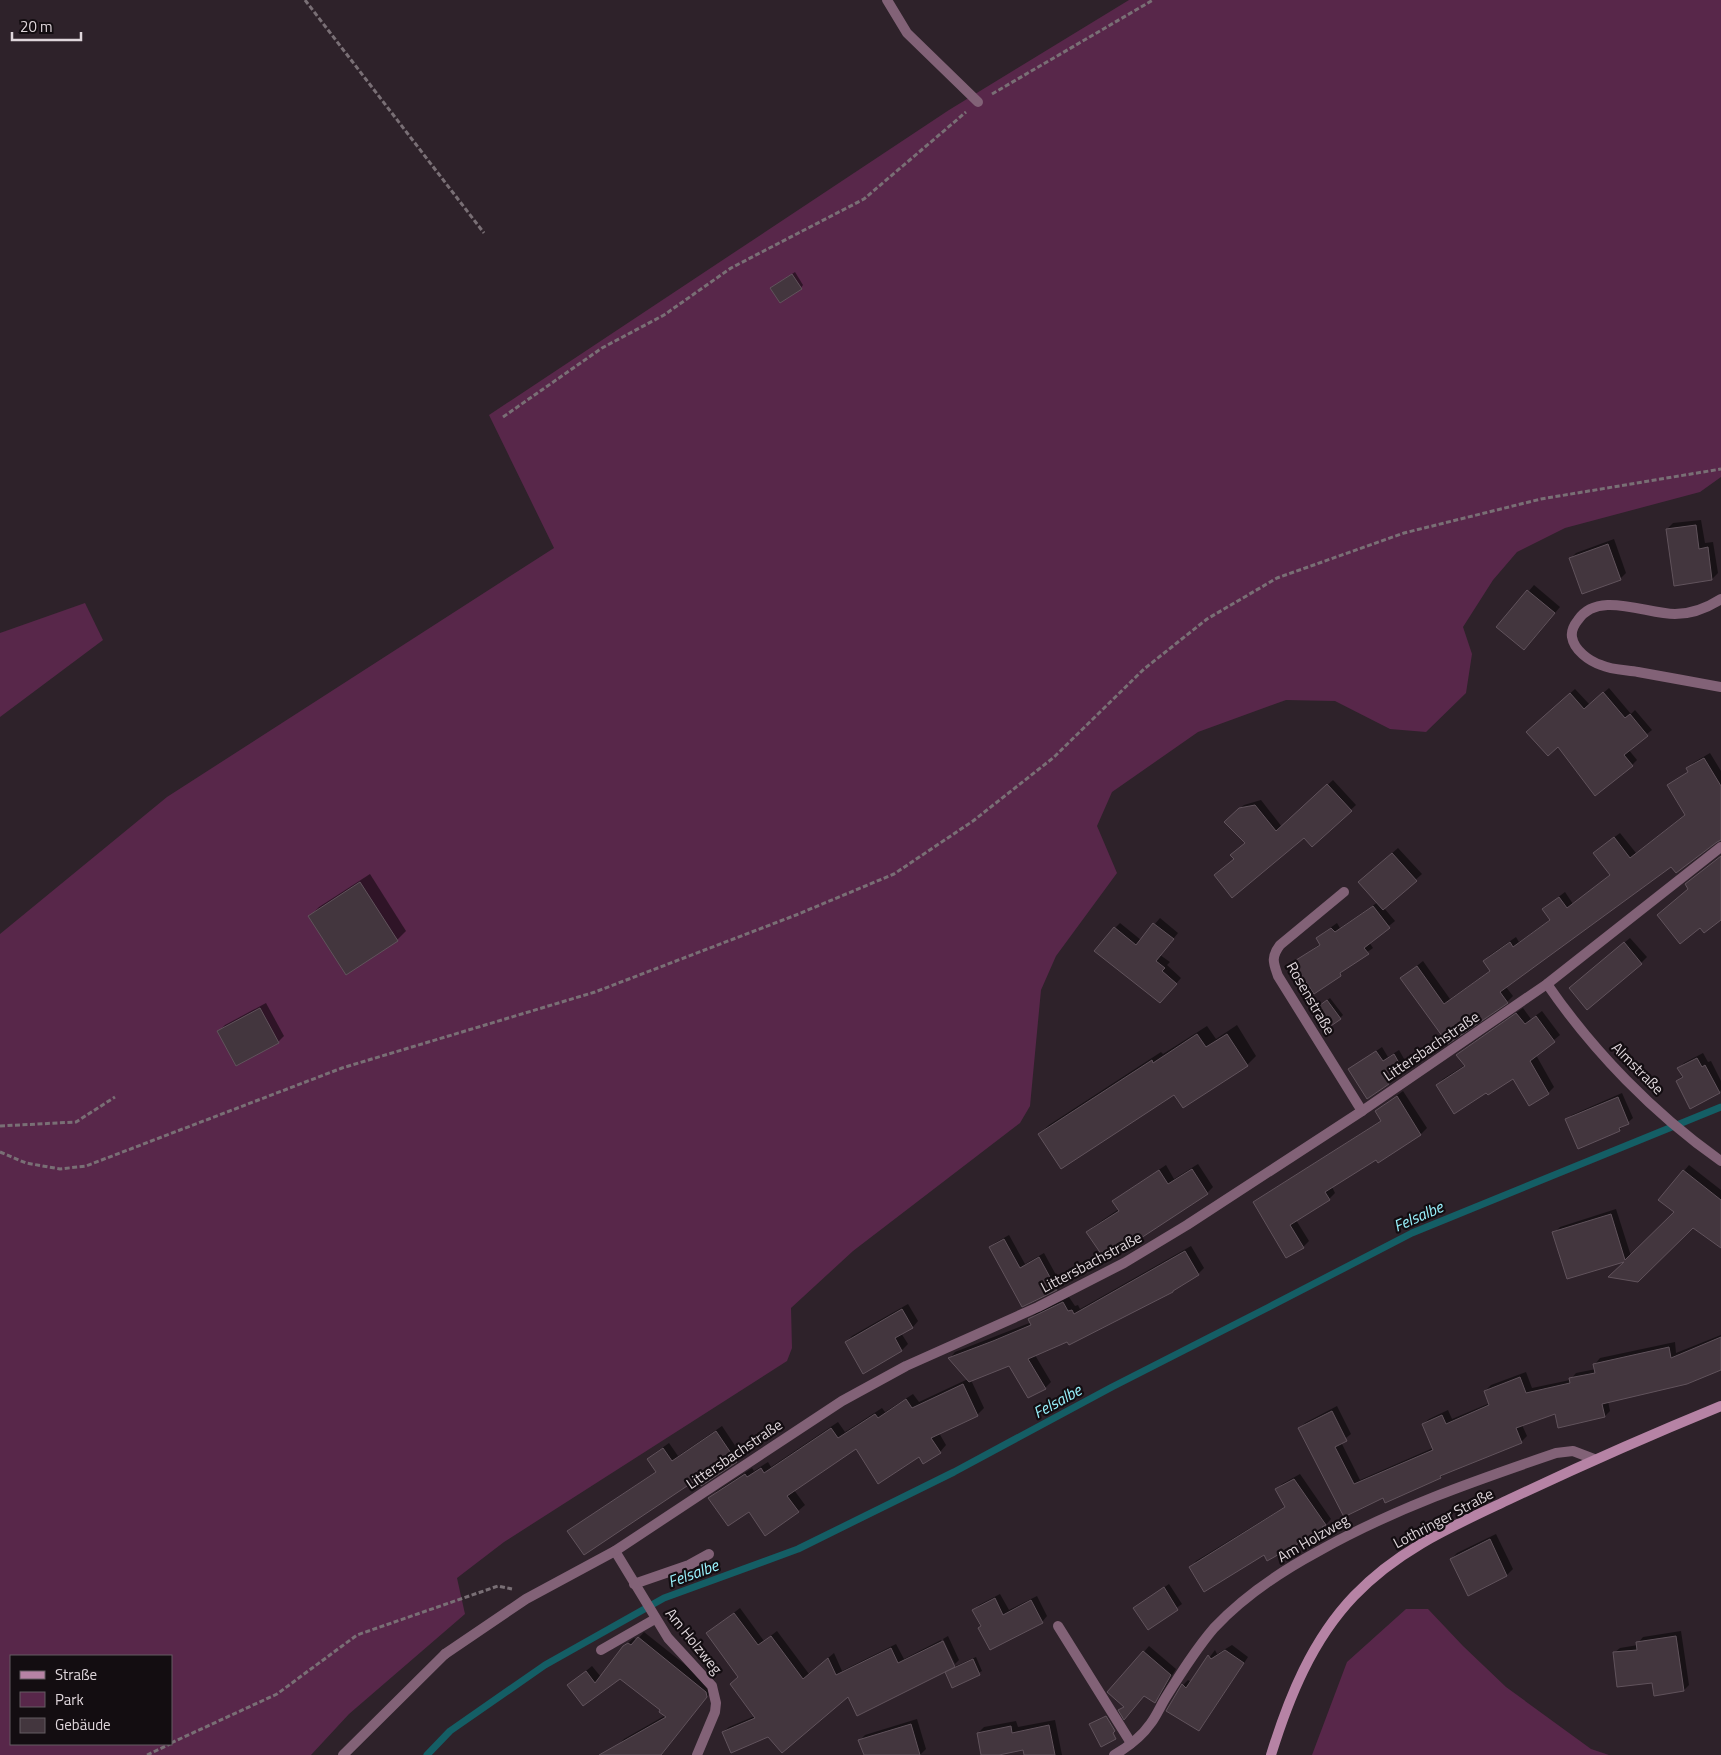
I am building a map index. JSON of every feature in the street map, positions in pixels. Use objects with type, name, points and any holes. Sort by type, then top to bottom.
[{"type":"main road","name":"Lothringer Straße","points":[[1271,1755],[1282,1720],[1307,1662],[1332,1623],[1354,1596],[1376,1575],[1408,1551],[1454,1526],[1594,1459],[1721,1406]]},
{"type":"street","points":[[887,0],[907,33],[978,102]]},
{"type":"street","points":[[1721,599],[1710,606],[1694,612],[1674,614],[1615,605],[1598,606],[1582,613],[1574,626],[1571,636],[1575,646],[1582,654],[1602,666],[1721,687]]},
{"type":"street","name":"Littersbachstraße","points":[[344,1755],[445,1654],[526,1599],[615,1552],[842,1401],[906,1366],[1038,1307],[1124,1263],[1188,1225],[1362,1111],[1547,984],[1721,848]]},
{"type":"street","name":"Rosenstraße","points":[[1344,892],[1280,946],[1274,953],[1274,963],[1278,976],[1362,1111]]},
{"type":"street","name":"Almstraße","points":[[1547,984],[1576,1024],[1640,1093],[1684,1132],[1721,1161]]},
{"type":"street","name":"Am Holzweg","points":[[1114,1755],[1131,1743],[1152,1722],[1195,1652],[1214,1628],[1267,1582],[1300,1561],[1348,1534],[1451,1489],[1556,1454],[1574,1451],[1594,1459]]},
{"type":"street","name":"Am Holzweg","points":[[615,1552],[668,1638],[712,1686],[715,1695],[715,1712],[697,1755]]},
{"type":"street","points":[[636,1588],[709,1554]]},
{"type":"street","points":[[602,1650],[654,1617]]},
{"type":"street","points":[[1058,1626],[1131,1743]]},
{"type":"path","points":[[305,0],[484,233]]},
{"type":"path","points":[[503,417],[602,348],[664,315],[730,268],[864,199],[978,102],[1153,0]]},
{"type":"path","points":[[0,1152],[35,1165],[60,1168],[86,1166],[342,1068],[595,992],[796,915],[894,874],[973,821],[1054,758],[1144,669],[1207,619],[1277,578],[1404,533],[1540,499],[1721,469]]},
{"type":"path","points":[[0,1126],[76,1122],[115,1097]]},
{"type":"path","points":[[172,1743],[277,1694],[357,1635],[498,1586],[512,1590],[526,1599]]},
{"type":"path","points":[[147,1755],[167,1745]]},
{"type":"green space","points":[[1129,0],[1721,0],[1721,477],[1700,492],[1565,528],[1517,552],[1493,580],[1463,627],[1472,654],[1466,693],[1426,732],[1390,729],[1335,701],[1286,700],[1198,732],[1112,792],[1097,826],[1117,873],[1056,956],[1041,990],[1030,1106],[1020,1123],[853,1251],[791,1308],[792,1348],[787,1361],[504,1542],[457,1578],[465,1614],[349,1714],[311,1755],[0,1755],[0,934],[167,797],[554,548],[489,415],[949,110]]},
{"type":"green space","points":[[85,603],[103,640],[0,717],[0,633]]},
{"type":"green space","points":[[1406,1609],[1428,1609],[1506,1687],[1591,1749],[1609,1755],[1312,1755],[1347,1662]]},
{"type":"building","points":[[792,274],[802,289],[780,303],[770,288]]},
{"type":"building","points":[[1696,525],[1699,549],[1708,547],[1712,580],[1674,586],[1666,529]]},
{"type":"building","points":[[1608,544],[1621,580],[1582,594],[1569,558]]},
{"type":"building","points":[[1527,590],[1555,613],[1524,650],[1496,627]]},
{"type":"building","points":[[1603,692],[1625,718],[1630,714],[1648,736],[1624,755],[1633,766],[1595,796],[1558,747],[1548,756],[1526,732],[1570,693],[1584,709]]},
{"type":"building","points":[[1704,758],[1721,786],[1721,840],[1676,873],[1671,867],[1500,992],[1508,1003],[1448,1044],[1400,978],[1417,966],[1444,1004],[1490,971],[1483,961],[1510,942],[1513,947],[1550,920],[1542,909],[1559,897],[1567,908],[1610,875],[1593,853],[1614,837],[1630,858],[1685,815],[1667,785],[1688,772],[1686,768]]},
{"type":"building","points":[[1327,784],[1352,811],[1312,847],[1304,838],[1232,898],[1214,875],[1234,859],[1230,855],[1245,843],[1224,822],[1239,808],[1255,805],[1276,831]]},
{"type":"building","points":[[1392,853],[1417,881],[1383,910],[1358,882]]},
{"type":"building","points":[[1721,856],[1721,920],[1704,933],[1700,928],[1680,944],[1657,915],[1688,889],[1685,884]]},
{"type":"building","points":[[360,882],[398,941],[346,975],[308,916]]},
{"type":"building","points":[[1373,906],[1390,928],[1364,948],[1369,954],[1340,973],[1341,976],[1314,994],[1293,962],[1320,945],[1316,938],[1331,928],[1335,932]]},
{"type":"building","points":[[1153,923],[1174,939],[1156,961],[1165,968],[1162,971],[1177,984],[1160,1003],[1094,951],[1114,927],[1136,945]]},
{"type":"building","points":[[1624,942],[1642,964],[1587,1010],[1569,988]]},
{"type":"building","points":[[1327,1000],[1341,1019],[1325,1030],[1312,1011]]},
{"type":"building","points":[[260,1008],[279,1043],[236,1066],[217,1031]]},
{"type":"building","points":[[1516,1013],[1525,1024],[1536,1016],[1555,1042],[1530,1061],[1549,1094],[1529,1106],[1513,1079],[1488,1095],[1486,1093],[1454,1114],[1436,1085],[1465,1066],[1456,1055]]},
{"type":"building","points":[[1197,1034],[1206,1047],[1227,1034],[1248,1066],[1183,1108],[1174,1095],[1061,1169],[1038,1134],[1152,1060],[1153,1063]]},
{"type":"building","points":[[1376,1051],[1383,1061],[1394,1054],[1403,1070],[1387,1080],[1389,1084],[1367,1099],[1348,1069]]},
{"type":"building","points":[[1697,1058],[1702,1067],[1705,1065],[1720,1093],[1690,1109],[1676,1081],[1683,1077],[1677,1068]]},
{"type":"building","points":[[1397,1096],[1421,1135],[1378,1163],[1376,1160],[1325,1192],[1330,1200],[1290,1225],[1304,1248],[1286,1258],[1253,1202],[1381,1121],[1375,1111]]},
{"type":"building","points":[[1618,1097],[1629,1124],[1619,1128],[1620,1131],[1578,1149],[1565,1119]]},
{"type":"building","points":[[1192,1169],[1208,1194],[1106,1261],[1086,1232],[1119,1211],[1112,1201],[1159,1170],[1168,1184]]},
{"type":"building","points":[[1683,1170],[1721,1200],[1721,1248],[1693,1228],[1638,1282],[1608,1277],[1624,1262],[1567,1279],[1552,1232],[1611,1214],[1625,1260],[1674,1212],[1658,1200]]},
{"type":"building","points":[[1004,1239],[1020,1268],[1039,1257],[1057,1290],[1022,1307],[989,1247]]},
{"type":"building","points":[[1185,1251],[1199,1275],[1173,1292],[1069,1345],[1067,1342],[1028,1359],[1046,1389],[1028,1398],[1009,1366],[969,1382],[948,1358],[1031,1325],[1028,1319],[1063,1302],[1068,1311],[1072,1310],[1074,1314]]},
{"type":"building","points":[[902,1309],[913,1328],[895,1338],[902,1351],[863,1374],[845,1342]]},
{"type":"building","points":[[1721,1337],[1721,1370],[1687,1384],[1602,1404],[1605,1417],[1558,1428],[1555,1414],[1516,1428],[1522,1443],[1440,1476],[1441,1478],[1385,1503],[1383,1498],[1344,1517],[1298,1428],[1332,1411],[1347,1441],[1335,1447],[1354,1484],[1433,1450],[1422,1424],[1442,1415],[1446,1424],[1489,1405],[1484,1391],[1520,1377],[1526,1393],[1570,1383],[1569,1378],[1595,1373],[1593,1364],[1669,1347],[1671,1358]]},
{"type":"building","points":[[963,1384],[978,1416],[931,1438],[941,1453],[923,1464],[919,1457],[878,1484],[856,1449],[787,1496],[799,1512],[765,1536],[749,1512],[728,1526],[708,1498],[745,1474],[747,1477],[761,1468],[764,1473],[831,1428],[838,1438],[875,1414],[878,1418],[906,1399],[912,1408]]},
{"type":"building","points":[[716,1431],[737,1462],[701,1486],[696,1480],[584,1555],[567,1531],[656,1472],[647,1459],[663,1448],[672,1461]]},
{"type":"building","points":[[1294,1479],[1326,1525],[1322,1527],[1324,1529],[1267,1561],[1264,1555],[1204,1592],[1189,1567],[1285,1507],[1275,1489]]},
{"type":"building","points":[[1490,1539],[1507,1576],[1468,1596],[1450,1559]]},
{"type":"building","points":[[1164,1587],[1178,1610],[1148,1630],[1133,1608]]},
{"type":"building","points":[[995,1598],[1003,1615],[1031,1600],[1043,1623],[990,1650],[978,1628],[981,1626],[972,1610]]},
{"type":"building","points":[[734,1613],[758,1645],[771,1636],[803,1679],[828,1658],[836,1675],[891,1648],[898,1663],[943,1641],[955,1667],[857,1716],[848,1697],[782,1753],[768,1737],[731,1753],[722,1732],[755,1718],[730,1684],[738,1677],[706,1633]]},
{"type":"building","points":[[1676,1636],[1684,1691],[1654,1696],[1652,1683],[1617,1687],[1613,1652],[1637,1650],[1636,1642]]},
{"type":"building","points":[[638,1637],[706,1692],[707,1697],[661,1755],[599,1755],[666,1717],[659,1712],[660,1710],[620,1679],[583,1706],[567,1685],[586,1671],[595,1683],[623,1646],[628,1643],[631,1645]]},
{"type":"building","points":[[1225,1650],[1244,1663],[1199,1731],[1166,1711],[1182,1684],[1186,1688],[1208,1655],[1211,1659]]},
{"type":"building","points":[[1143,1651],[1171,1675],[1155,1703],[1144,1696],[1124,1720],[1118,1710],[1124,1707],[1107,1692]]},
{"type":"building","points":[[973,1659],[980,1675],[952,1688],[945,1672]]},
{"type":"building","points":[[1106,1716],[1115,1731],[1113,1733],[1116,1739],[1101,1747],[1089,1724]]},
{"type":"building","points":[[911,1724],[920,1755],[864,1755],[858,1740]]},
{"type":"building","points":[[1049,1725],[1055,1755],[1024,1755],[1023,1750],[999,1755],[981,1755],[977,1733],[1011,1726],[1012,1733]]},
{"type":"waterway","name":"Felsalbe","points":[[427,1755],[450,1731],[545,1665],[664,1598],[798,1549],[954,1472],[1112,1387],[1412,1233],[1721,1107]]}]
